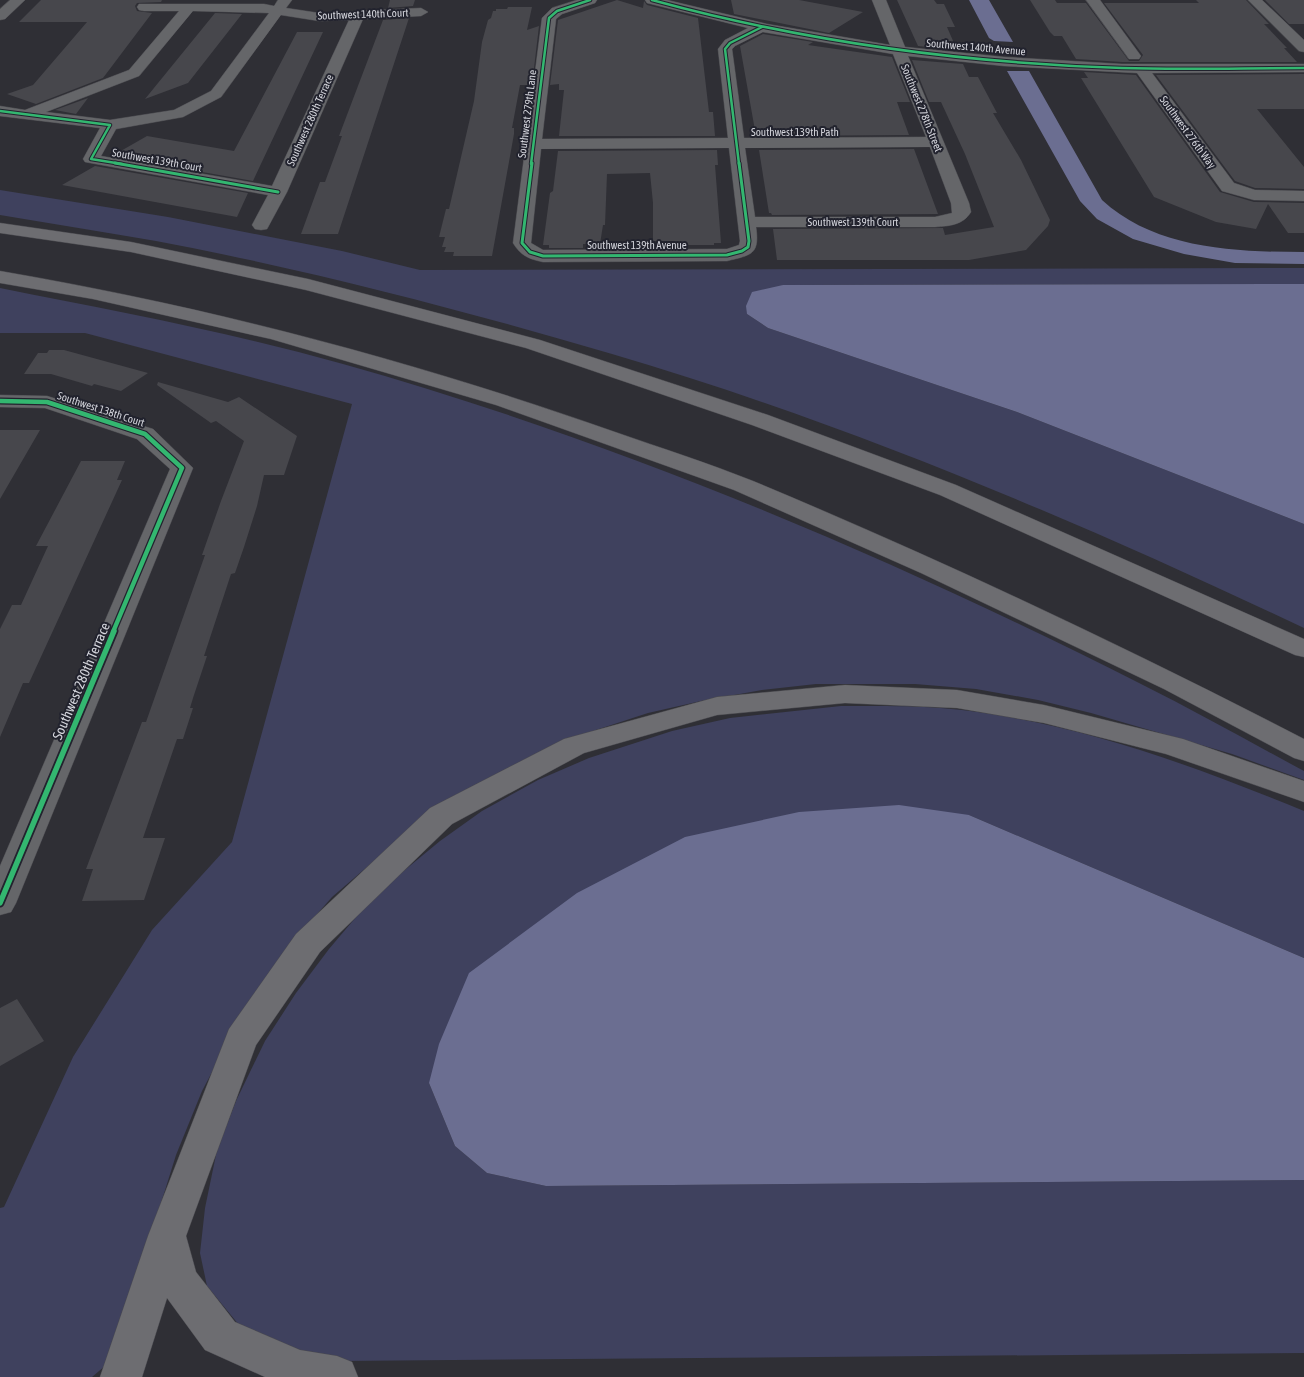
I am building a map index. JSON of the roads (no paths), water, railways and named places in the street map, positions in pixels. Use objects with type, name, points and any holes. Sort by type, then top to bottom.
[{"type":"highway","points":[[0,228],[131,247],[308,285],[533,344],[760,420],[948,490],[1304,649]]},
{"type":"highway","points":[[0,277],[93,293],[276,334],[504,400],[733,482],[993,598],[1174,683],[1304,751]]},
{"type":"highway","points":[[121,1377],[167,1236],[241,1039],[308,943],[441,816],[574,746],[717,706],[845,694],[957,700],[1044,714],[1173,746],[1304,792]]},
{"type":"highway","points":[[167,1236],[178,1281],[220,1336],[300,1371],[337,1377]]},
{"type":"street","points":[[0,1],[17,0]]},
{"type":"street","points":[[0,16],[17,0]]},
{"type":"street","name":"Southwest 279th Lane","points":[[532,254],[526,250],[522,243],[548,18],[557,11],[590,0]]},
{"type":"street","name":"Southwest 140th Avenue","points":[[652,0],[725,19],[762,26],[897,44]]},
{"type":"street","name":"Southwest 140th Avenue","points":[[694,0],[740,12],[968,58],[1304,68]]},
{"type":"street","name":"Southwest 278th Street","points":[[880,0],[960,203],[962,212],[959,216]]},
{"type":"street","name":"Southwest 276th Way","points":[[1093,0],[1228,187],[1254,195],[1304,196]]},
{"type":"street","points":[[1256,0],[1304,48]]},
{"type":"street","name":"Southwest 140th Court","points":[[146,4],[189,8],[264,8],[281,5],[319,17],[421,12]]},
{"type":"street","points":[[26,114],[110,125],[178,114],[216,94],[281,5]]},
{"type":"street","points":[[3,119],[26,114],[134,74],[189,8]]},
{"type":"street","name":"Southwest 280th Terrace","points":[[261,225],[278,192],[358,14]]},
{"type":"street","points":[[746,222],[725,49],[730,43],[762,26]]},
{"type":"street","name":"Southwest 140th Avenue","points":[[1137,62],[1304,57]]},
{"type":"street","name":"Southwest 139th Court","points":[[110,125],[91,159],[278,192]]},
{"type":"street","name":"Southwest 139th Path","points":[[534,144],[936,142]]},
{"type":"street","name":"Southwest 139th Court","points":[[746,222],[935,222],[948,221],[959,216]]},
{"type":"street","name":"Southwest 139th Avenue","points":[[532,254],[543,256],[727,255],[742,251],[748,247],[746,222]]},
{"type":"street","name":"Southwest 138th Court","points":[[0,401],[47,402],[145,434],[182,468]]},
{"type":"street","name":"Southwest 280th Terrace","points":[[0,902],[182,468]]}]
